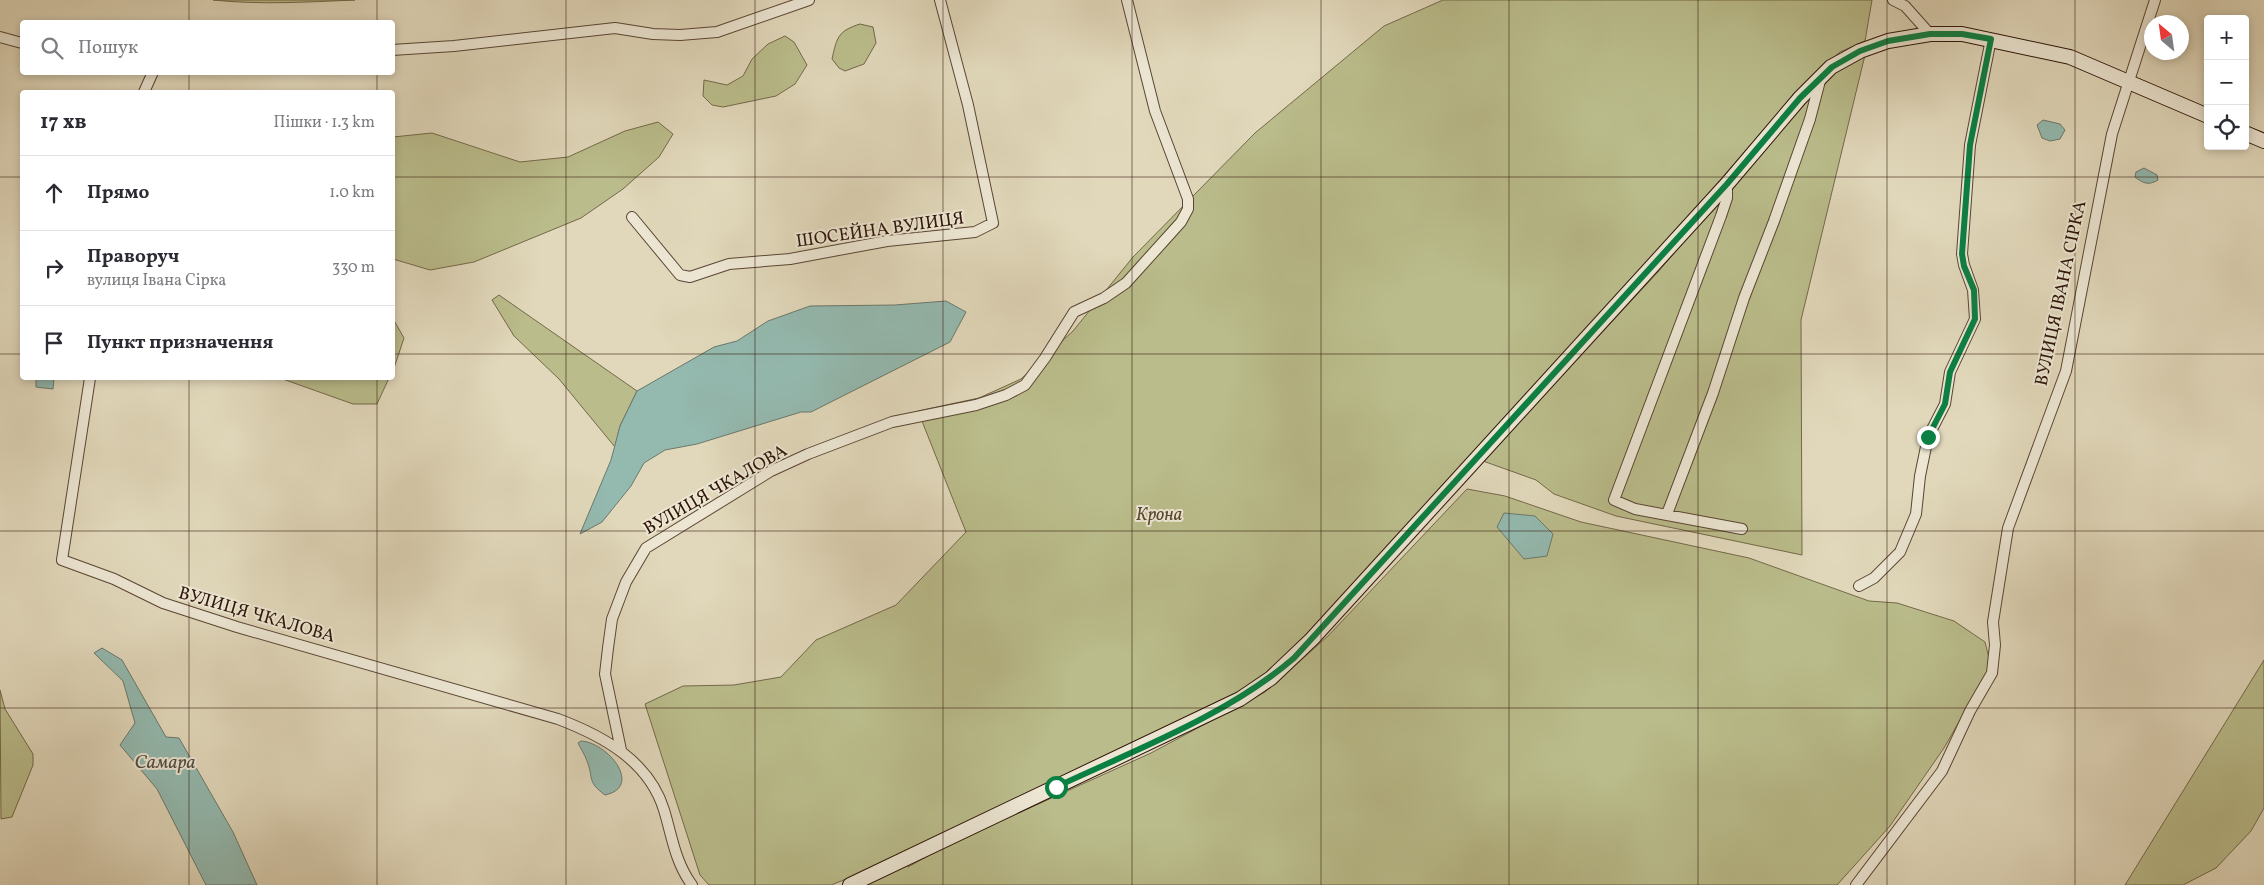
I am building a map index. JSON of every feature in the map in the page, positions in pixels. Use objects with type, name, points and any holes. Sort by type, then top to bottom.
[{"type":"street","points":[[395,50],[454,46],[614,28],[662,34],[717,32],[786,3],[809,0]]},
{"type":"street","name":"ШОСЕЙНА ВУЛИЦЯ","points":[[632,217],[680,276],[690,278],[729,264],[790,259],[887,241],[975,232],[993,223],[968,105],[940,0]]},
{"type":"street","name":"ВУЛИЦЯ ЧКАЛОВА","points":[[621,750],[605,674],[608,648],[612,619],[626,582],[646,548],[771,472],[808,454],[892,422],[976,405],[1006,395],[1025,385],[1045,358],[1057,336],[1074,312],[1104,298],[1126,283],[1176,228],[1188,209],[1188,199],[1155,111],[1127,0]]},
{"type":"street","points":[[1893,0],[1905,6],[1930,34]]},
{"type":"street","name":"ВУЛИЦЯ ІВАНА СІРКА","points":[[1856,885],[1942,771],[1966,720],[1992,673],[1995,645],[1993,622],[2008,528],[2066,371],[2112,134],[2155,0]]},
{"type":"street","points":[[850,885],[1232,703],[1271,678],[1312,639],[1727,184],[1800,98],[1832,67],[1860,51],[1888,41],[1930,34],[1962,34],[1991,39],[2070,57],[2129,80],[2204,114]]},
{"type":"street","points":[[0,37],[20,42]]},
{"type":"street","points":[[1859,586],[1874,578],[1900,552],[1908,535],[1916,514],[1920,476],[1928,437],[1945,404],[1950,372],[1975,319],[1974,290],[1964,266],[1962,254],[1970,145],[1991,39]]},
{"type":"street","points":[[145,90],[152,75]]},
{"type":"street","points":[[1667,514],[1713,393],[1744,298],[1810,119],[1821,77]]},
{"type":"street","points":[[2249,135],[2264,141]]},
{"type":"street","points":[[1727,184],[1727,198],[1721,216],[1614,500],[1635,510],[1667,514],[1742,529]]},
{"type":"street","name":"ВУЛИЦЯ ЧКАЛОВА","points":[[90,380],[62,560],[114,579],[163,603],[237,627],[558,718],[590,730],[621,750],[652,779],[664,809],[672,845],[686,877],[692,885]]},
{"type":"green space","points":[[213,0],[355,0],[266,3]]},
{"type":"green space","name":"Крона","points":[[1443,0],[1872,0],[1865,41],[1840,52],[1801,87],[1642,270],[1436,492],[1371,568],[1298,647],[1249,689],[869,870],[831,885],[709,885],[700,875],[645,704],[683,686],[734,685],[781,677],[816,640],[896,605],[966,532],[918,411],[979,398],[1021,379],[1073,331],[1133,257],[1255,133],[1384,26]]},
{"type":"green space","points":[[860,24],[873,27],[876,43],[864,64],[845,71],[839,68],[832,59],[835,45],[843,32]]},
{"type":"green space","points":[[785,36],[794,42],[807,65],[795,84],[776,96],[723,107],[712,105],[703,96],[704,80],[727,85],[743,76],[752,59],[768,44]]},
{"type":"green space","points":[[1865,55],[1801,320],[1802,555],[1616,516],[1554,494],[1536,480],[1483,461],[1658,272],[1831,71]]},
{"type":"green space","points":[[658,122],[673,134],[659,157],[623,189],[581,218],[474,262],[430,270],[395,260],[395,137],[432,133],[520,162],[568,157],[625,131]]},
{"type":"green space","points":[[499,295],[637,391],[620,426],[615,447],[559,379],[514,336],[492,300]]},
{"type":"green space","points":[[395,322],[404,338],[395,365]]},
{"type":"green space","points":[[286,380],[388,380],[377,404],[353,404]]},
{"type":"green space","points":[[1467,489],[1505,496],[1581,522],[1749,558],[1869,601],[1897,603],[1954,621],[1985,642],[1991,666],[1944,748],[1890,826],[1837,885],[858,885],[909,861],[908,867],[982,826],[981,830],[1151,753],[1265,692],[1328,636]]},
{"type":"green space","points":[[2264,660],[2264,808],[2251,831],[2216,868],[2183,885],[2125,885]]},
{"type":"green space","points":[[0,690],[5,709],[33,754],[33,765],[12,817],[1,819]]},
{"type":"water","points":[[2043,120],[2060,124],[2065,130],[2060,139],[2050,141],[2042,138],[2037,125]]},
{"type":"water","points":[[2144,168],[2157,175],[2158,180],[2146,183],[2135,177],[2136,172]]},
{"type":"water","points":[[946,301],[966,312],[950,342],[811,412],[801,412],[697,444],[665,450],[644,463],[631,486],[602,522],[580,534],[611,460],[620,426],[637,391],[714,347],[737,341],[768,321],[810,306],[895,305]]},
{"type":"water","points":[[36,380],[54,380],[53,389],[36,387]]},
{"type":"water","points":[[1504,513],[1535,516],[1553,534],[1547,556],[1524,559],[1497,527]]},
{"type":"water","name":"Самара","points":[[102,648],[122,660],[166,737],[179,738],[233,832],[257,885],[206,885],[157,789],[120,745],[135,723],[123,681],[94,653]]},
{"type":"water","points":[[581,741],[602,749],[618,766],[621,783],[616,790],[605,795],[595,786],[586,759],[578,743]]},
{"type":"route","points":[[1056,787],[1240,699],[1271,678],[1294,658],[1727,184],[1800,98],[1832,67],[1860,51],[1888,41],[1930,34],[1962,34],[1991,39],[1970,145],[1962,254],[1964,266],[1974,290],[1976,304],[1975,319],[1950,372],[1945,404],[1928,437]]}]
